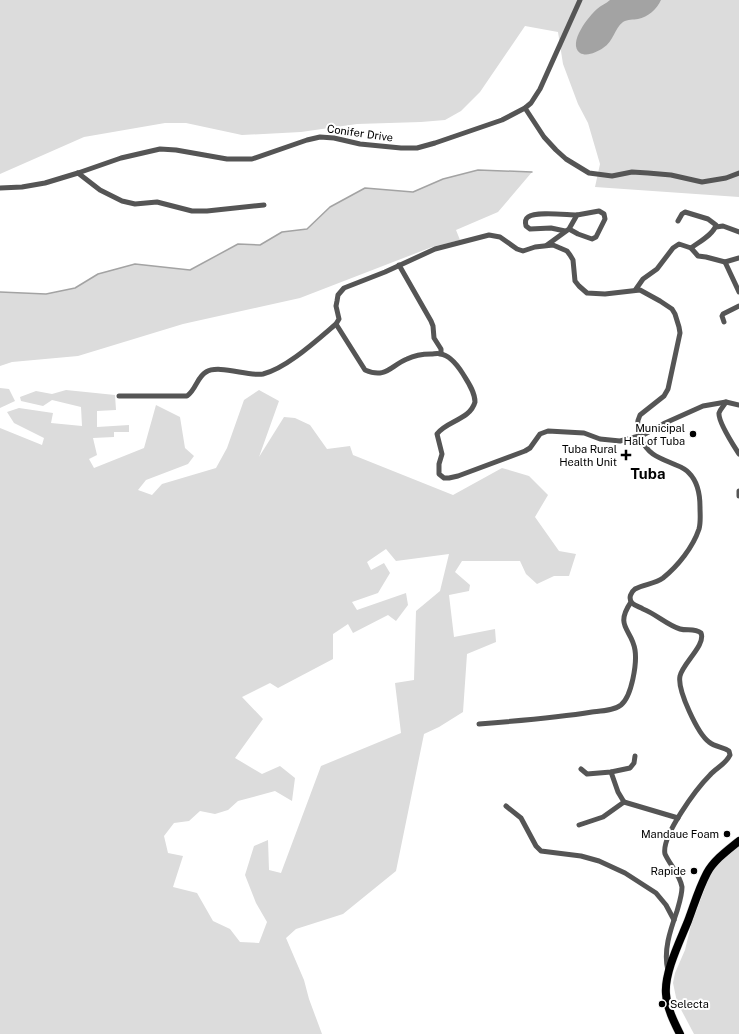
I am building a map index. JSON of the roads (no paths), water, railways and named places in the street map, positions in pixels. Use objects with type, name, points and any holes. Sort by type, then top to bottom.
[{"type":"main road","points":[[680,1034],[671,1015],[666,994],[668,974],[677,946],[707,873],[722,855],[739,841]]},
{"type":"street","name":"Conifer Drive","points":[[0,188],[22,187],[45,183],[121,158],[160,149],[176,150],[227,159],[239,159],[259,157],[320,137],[334,138],[384,148],[417,148],[435,143],[502,120],[526,108],[535,98],[540,89],[580,0]]},
{"type":"street","points":[[526,108],[544,137],[556,150],[566,159],[589,174],[612,176],[632,172],[671,175],[702,182],[726,178],[739,173]]},
{"type":"street","points":[[78,173],[100,190],[122,201],[135,204],[157,202],[192,211],[207,211],[264,205]]},
{"type":"street","points":[[599,211],[604,214],[605,220],[596,237],[592,238],[567,230],[551,228],[530,229],[526,226],[525,221],[533,215],[556,214],[577,216],[599,211]]},
{"type":"street","points":[[678,221],[685,212],[715,222],[716,227]]},
{"type":"street","points":[[546,245],[567,230],[577,216]]},
{"type":"street","points":[[691,248],[716,227],[722,226],[739,232]]},
{"type":"street","points":[[119,396],[187,396],[192,392],[204,373],[211,370],[262,374],[290,361],[336,324],[339,319],[336,306],[338,295],[344,288],[435,249],[489,235],[500,237],[517,249],[524,251],[546,245],[560,247],[570,255],[573,260],[575,281],[587,293],[605,294],[636,289],[651,295],[672,309],[678,320],[680,333],[668,389],[664,396],[640,415],[638,424],[640,436],[646,449],[655,456],[682,468],[691,475],[699,493],[700,518],[695,539],[675,567],[657,581],[635,589],[631,594],[631,602],[626,611],[624,622],[635,649],[631,690],[621,705],[612,709],[564,716],[479,724]]},
{"type":"street","points":[[636,289],[643,279],[657,269],[675,246],[682,245],[691,248],[698,256],[725,262],[739,258]]},
{"type":"street","points":[[725,262],[739,292]]},
{"type":"street","points":[[399,265],[432,321],[434,338],[441,349],[441,354]]},
{"type":"street","points":[[724,322],[722,316],[723,314],[739,306]]},
{"type":"street","points":[[336,324],[365,370],[375,374],[390,370],[402,361],[413,356],[420,355],[441,354],[454,361],[459,368],[472,390],[475,399],[471,410],[456,422],[443,428],[437,434],[442,454],[438,474],[444,478],[458,476],[525,451],[530,448],[540,434],[548,431],[584,433],[600,439],[616,442],[640,436],[691,411],[714,404],[726,402],[739,405]]},
{"type":"street","points":[[726,402],[719,417],[739,454]]},
{"type":"street","points":[[739,491],[739,496]]},
{"type":"street","points":[[631,602],[676,627],[684,630],[696,630],[701,633],[702,640],[680,675],[681,688],[693,719],[703,737],[714,745],[727,749],[730,753],[728,760],[711,774],[695,792],[669,834],[664,851],[682,886],[666,954],[665,962],[668,974]]},
{"type":"street","points":[[581,769],[587,774],[611,772],[630,768],[634,763],[635,756]]},
{"type":"street","points":[[611,772],[618,792],[624,802],[678,818]]},
{"type":"street","points":[[579,825],[603,817],[624,802]]},
{"type":"street","points":[[506,806],[521,818],[531,834],[536,846],[541,851],[593,859],[625,872],[656,893],[666,905],[674,920]]},
{"type":"waterway","points":[[0,292],[46,294],[75,288],[98,274],[135,264],[190,270],[238,244],[260,245],[282,232],[307,229],[330,207],[365,188],[413,192],[443,179],[478,170],[532,172]]},
{"type":"place","name":"Municipal Hall of Tuba","points":[[693,434]]},
{"type":"place","name":"Tuba Rural Health Unit","points":[[626,455]]},
{"type":"place","name":"Mandaue Foam","points":[[727,834]]},
{"type":"place","name":"Rapide","points":[[694,871]]},
{"type":"place","name":"Selecta","points":[[662,1004]]},
{"type":"district","name":"Tuba","points":[[648,474]]}]
